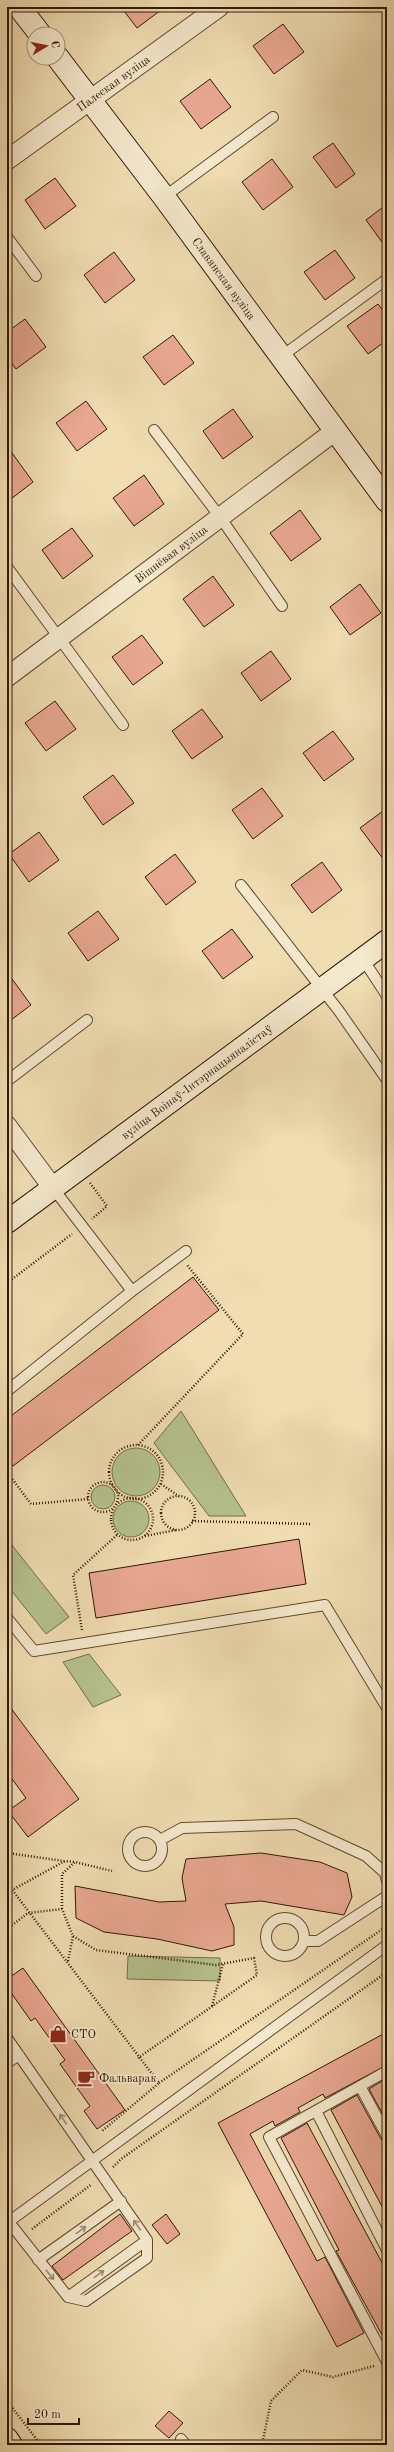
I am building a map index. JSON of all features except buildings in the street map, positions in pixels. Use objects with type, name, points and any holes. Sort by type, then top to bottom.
[{"type":"street","points":[[19,7],[34,26]]},
{"type":"street","name":"Палеская вуліца","points":[[7,160],[219,7]]},
{"type":"street","name":"Славянская вуліца","points":[[64,66],[164,197],[387,501]]},
{"type":"street","name":"Вішнёвая вуліца","points":[[7,676],[335,431]]},
{"type":"street","name":"вуліца Воінаў-Інтэрнацыяналістаў","points":[[7,1222],[387,941]]},
{"type":"street","points":[[7,1126],[53,1188]]},
{"type":"street","points":[[7,2439],[12,2445]]},
{"type":"lane","points":[[164,197],[272,117]]},
{"type":"lane","points":[[7,237],[36,276]]},
{"type":"lane","points":[[282,356],[387,279]]},
{"type":"lane","points":[[154,430],[220,517],[282,606]]},
{"type":"lane","points":[[7,567],[60,637],[123,725]]},
{"type":"lane","points":[[241,885],[322,988],[367,1049],[387,1080]]},
{"type":"lane","points":[[362,959],[387,996]]},
{"type":"lane","points":[[7,1081],[88,1020]]},
{"type":"lane","points":[[53,1188],[132,1291]]},
{"type":"lane","points":[[7,1392],[132,1291],[183,1253]]},
{"type":"lane","points":[[7,1618],[34,1651],[325,1605],[387,1708]]},
{"type":"lane","points":[[160,1840],[182,1828],[296,1824],[366,1856],[385,1873],[387,1881]]},
{"type":"lane","points":[[304,1941],[318,1941],[387,1896]]},
{"type":"lane","points":[[7,2038],[92,2161],[104,2176],[147,2240],[147,2258],[86,2301],[68,2298],[8,2221],[92,2161],[387,1945]]},
{"type":"lane","points":[[7,2063],[19,2055]]},
{"type":"lane","points":[[387,2071],[269,2137],[387,2362]]},
{"type":"lane","points":[[360,2086],[387,2136]]},
{"type":"lane","points":[[316,2111],[387,2250]]},
{"type":"lane","points":[[38,2260],[121,2201]]},
{"type":"lane","points":[[68,2298],[147,2240]]},
{"type":"path","points":[[7,1283],[108,1206],[79,1169]]},
{"type":"path","points":[[138,1445],[243,1334],[183,1253]]},
{"type":"path","points":[[144,1537],[152,1526],[152,1513],[144,1502],[132,1499],[116,1489],[108,1483],[98,1483],[90,1489],[88,1499],[92,1508],[101,1512],[106,1512],[115,1507],[125,1499],[132,1499],[149,1496],[161,1484],[163,1471],[160,1458],[151,1450],[138,1445],[129,1446],[115,1456],[109,1472],[116,1489],[118,1498],[115,1507],[111,1524],[117,1535],[131,1541],[187,1527],[192,1521],[194,1512],[190,1502],[161,1484]]},
{"type":"path","points":[[7,1472],[32,1504],[88,1499]]},
{"type":"path","points":[[176,1530],[166,1526],[161,1512],[165,1502],[180,1497]]},
{"type":"path","points":[[192,1521],[312,1524]]},
{"type":"path","points":[[84,1643],[73,1575],[117,1535]]},
{"type":"path","points":[[7,1853],[75,1862],[112,1871]]},
{"type":"path","points":[[14,1889],[65,1861]]},
{"type":"path","points":[[68,1961],[73,1936],[62,1909],[62,1874],[75,1862]]},
{"type":"path","points":[[7,1883],[14,1889],[28,1913],[68,1961],[138,2058],[159,2084]]},
{"type":"path","points":[[7,1929],[28,1913],[62,1909]]},
{"type":"path","points":[[102,2131],[159,2084],[387,1926]]},
{"type":"path","points":[[73,1936],[96,1950],[216,1965],[254,1958],[257,1975],[138,2058]]},
{"type":"path","points":[[212,2006],[223,1964]]},
{"type":"path","points":[[20,2237],[104,2176],[121,2159],[387,1972]]},
{"type":"path","points":[[262,2445],[271,2401],[302,2370],[333,2377],[387,2362]]},
{"type":"path","points":[[7,2401],[41,2445]]},
{"type":"green space","points":[[181,1411],[246,1516],[209,1516],[154,1443]]},
{"type":"green space","points":[[136,1448],[145,1450],[153,1455],[158,1463],[160,1472],[158,1481],[153,1489],[145,1494],[136,1496],[127,1494],[119,1489],[114,1481],[112,1472],[114,1463],[119,1455],[127,1450]]},
{"type":"green space","points":[[103,1485],[111,1489],[115,1497],[111,1505],[103,1509],[95,1505],[91,1497],[95,1489]]},
{"type":"green space","points":[[128,1501],[134,1501],[144,1506],[149,1519],[144,1532],[134,1537],[128,1537],[118,1532],[113,1522],[113,1516],[118,1506]]},
{"type":"green space","points":[[7,1539],[69,1617],[46,1634],[7,1585]]},
{"type":"green space","points":[[89,1654],[121,1695],[93,1707],[63,1662]]},
{"type":"green space","points":[[128,1956],[220,1958],[220,1981],[127,1979]]},
{"type":"place","name":"СТО","points":[[58,2034]]},
{"type":"place","name":"Фальварак","points":[[86,2078]]}]
